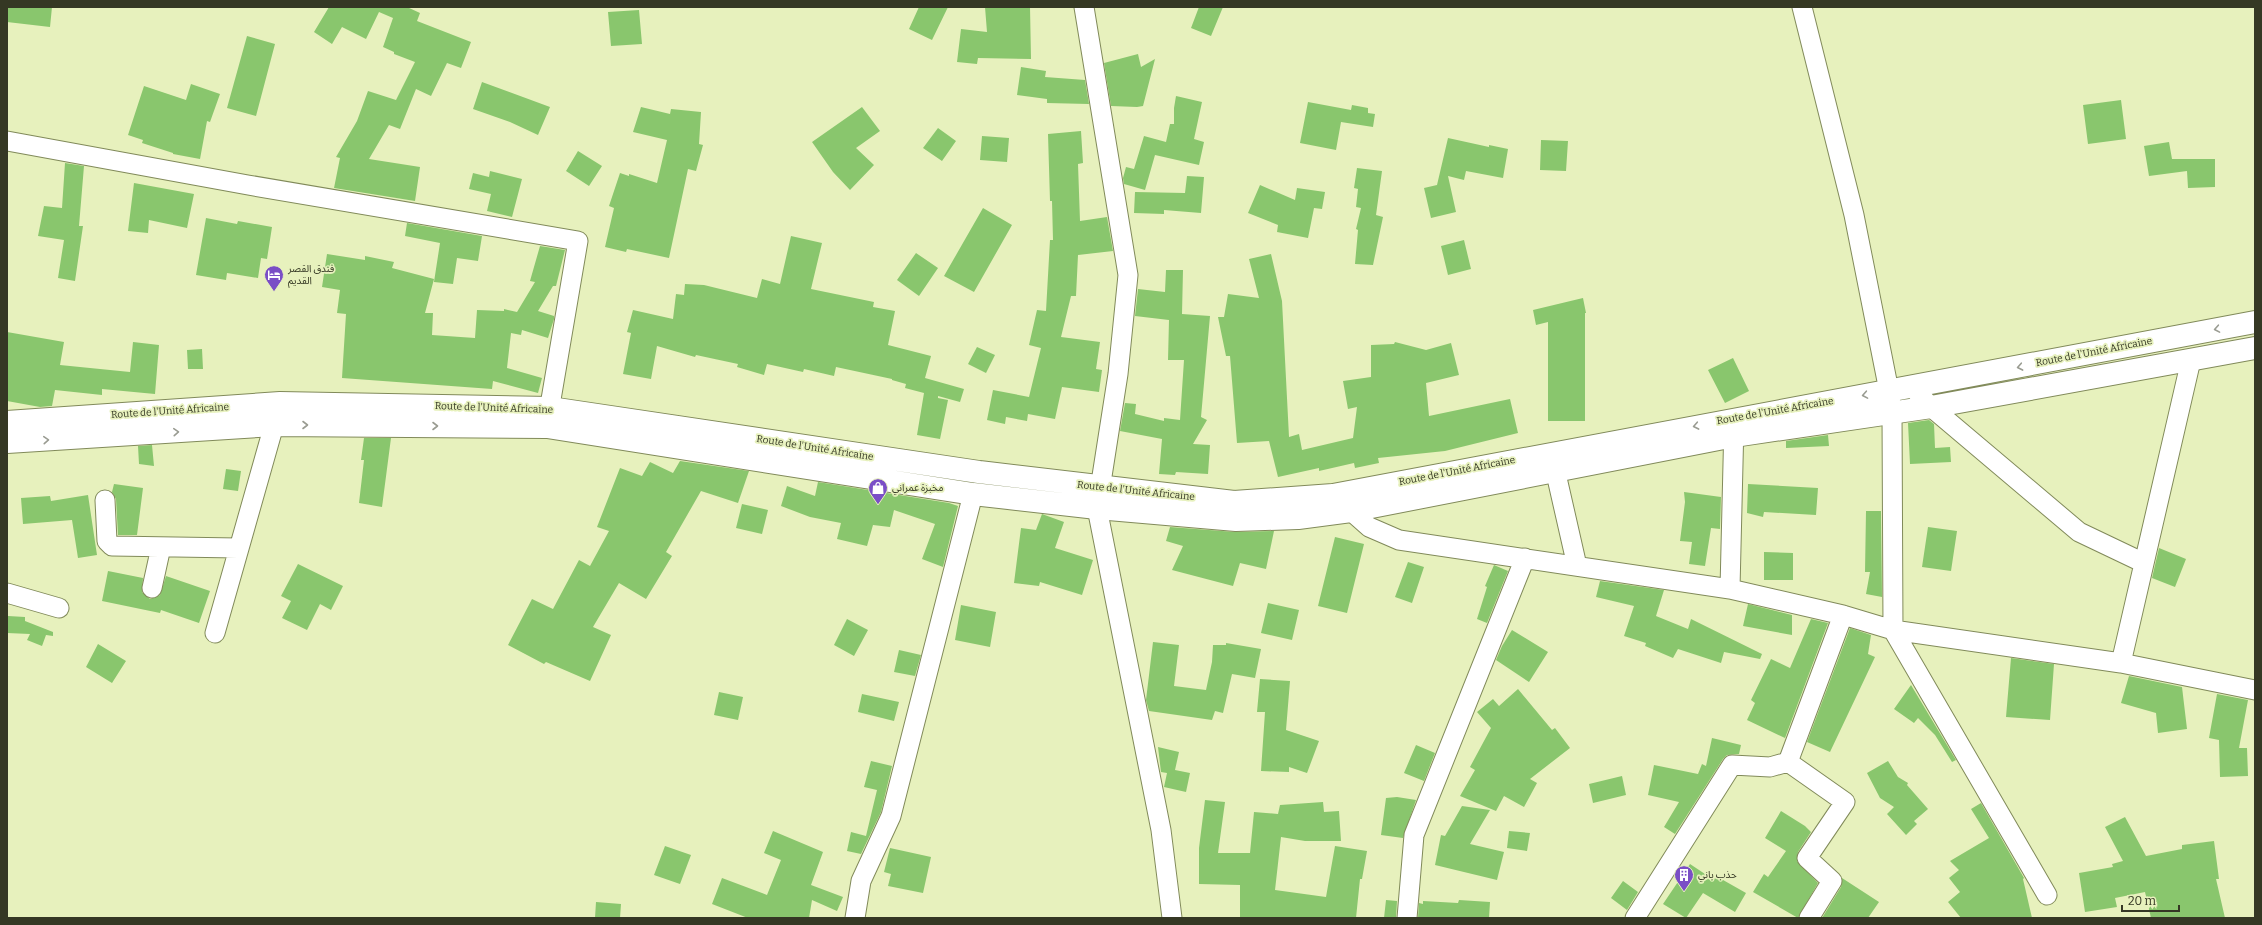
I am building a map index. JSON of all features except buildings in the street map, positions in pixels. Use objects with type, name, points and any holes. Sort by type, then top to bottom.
[{"type":"main road","name":"Route de l'Unité Africaine","points":[[1296,509],[1333,495],[1553,461],[1734,427],[1889,391],[1913,388],[2255,322]]},
{"type":"main road","name":"Route de l'Unité Africaine","points":[[1734,427],[1931,407],[2255,348]]},
{"type":"main road","name":"Route de l'Unité Africaine","points":[[7,422],[280,403],[548,417],[971,471],[1098,498]]},
{"type":"main road","name":"Route de l'Unité Africaine","points":[[7,442],[274,425],[548,417],[973,494],[1234,502],[1296,509],[1351,511],[1553,461]]},
{"type":"street","points":[[1084,7],[1128,274],[1118,374],[1098,498],[1161,830],[1172,918]]},
{"type":"street","points":[[1802,7],[1854,215],[1889,391],[1892,412],[1893,630],[2047,895]]},
{"type":"street","points":[[7,141],[248,185],[578,241],[548,417]]},
{"type":"street","points":[[2121,663],[2191,360]]},
{"type":"street","points":[[1913,388],[1931,407],[2079,532],[2144,563]]},
{"type":"street","points":[[215,632],[274,425]]},
{"type":"street","points":[[1730,589],[1734,427]]},
{"type":"street","points":[[1553,461],[1577,566]]},
{"type":"street","points":[[855,918],[861,881],[891,816],[973,494]]},
{"type":"street","points":[[1333,495],[1369,527],[1399,540],[1730,589],[1843,615],[1893,630],[2121,663],[2255,690]]},
{"type":"street","points":[[105,500],[109,544],[161,547],[238,548]]},
{"type":"street","points":[[152,588],[161,547]]},
{"type":"street","points":[[1407,918],[1414,835],[1525,558]]},
{"type":"street","points":[[7,593],[59,608]]},
{"type":"street","points":[[1788,762],[1843,615]]},
{"type":"street","points":[[1635,918],[1732,765],[1770,767],[1788,762]]},
{"type":"street","points":[[1788,762],[1845,802],[1807,858],[1832,881],[1809,918]]},
{"type":"place","name":"فندق القصر القديم","points":[[274,292]]},
{"type":"place","name":"مخبزة عمراني","points":[[878,505]]},
{"type":"place","name":"حذب باني","points":[[1684,892]]}]
